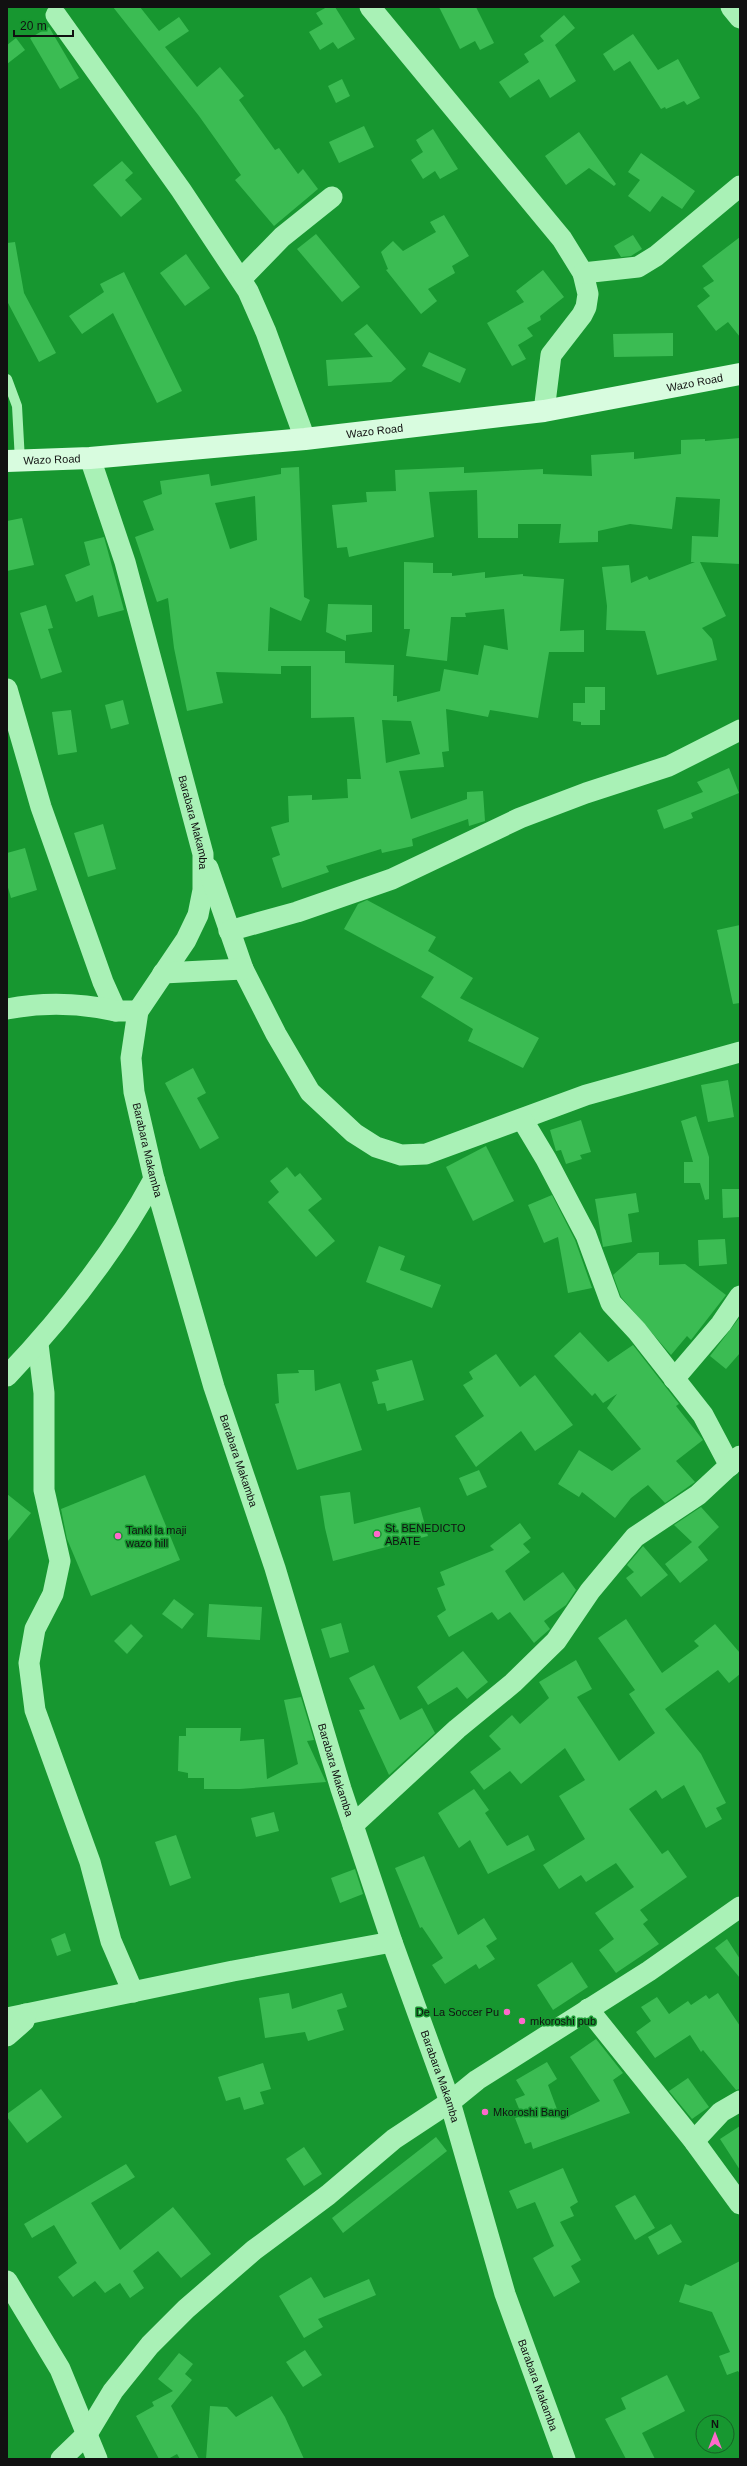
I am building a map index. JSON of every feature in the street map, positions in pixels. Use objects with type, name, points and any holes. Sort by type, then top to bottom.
[{"type":"main road","name":"Wazo Road","points":[[14,461],[90,458],[305,439],[544,411],[740,374]]},
{"type":"street","points":[[370,7],[562,240],[583,272],[588,294],[586,306],[551,355],[544,411]]},
{"type":"street","points":[[732,7],[740,18]]},
{"type":"street","points":[[56,15],[181,190],[241,279],[266,332],[305,439]]},
{"type":"street","points":[[583,272],[638,267],[656,256],[740,186]]},
{"type":"street","points":[[241,279],[282,236],[332,197]]},
{"type":"street","name":"Barabara Makamba","points":[[90,458],[125,562],[203,854],[203,890],[198,915],[186,940],[138,1012],[131,1058],[134,1092],[154,1179],[214,1387],[275,1568],[353,1825],[392,1942],[450,2102],[506,2294],[565,2459]]},
{"type":"street","points":[[7,689],[41,807],[103,982],[116,1011]]},
{"type":"street","points":[[229,931],[298,912],[392,879],[520,818],[586,793],[669,766],[740,730]]},
{"type":"street","points":[[203,854],[242,969],[276,1034],[310,1092],[354,1133],[376,1147],[400,1155],[426,1154],[586,1095],[635,1080],[740,1052]]},
{"type":"street","points":[[163,973],[242,969]]},
{"type":"street","points":[[7,1009],[65,1004],[94,1006],[116,1011],[138,1012]]},
{"type":"street","points":[[353,1825],[457,1729],[513,1683],[556,1641],[590,1591],[635,1537],[698,1495],[735,1461],[703,1415],[637,1331],[611,1303],[586,1235],[546,1159],[522,1119]]},
{"type":"street","points":[[7,1376],[38,1344],[130,1224],[154,1179]]},
{"type":"street","points":[[674,1379],[721,1324],[740,1296]]},
{"type":"street","points":[[38,1344],[44,1393],[44,1490],[60,1561],[54,1594],[35,1629],[29,1663],[35,1710],[90,1862],[111,1942],[133,1992]]},
{"type":"street","points":[[61,2459],[87,2434],[113,2391],[150,2345],[186,2309],[254,2250],[328,2195],[394,2139],[450,2102],[477,2080],[649,1971],[740,1907]]},
{"type":"street","points":[[16,2016],[233,1971],[392,1942]]},
{"type":"street","points":[[588,2009],[694,2141],[740,2204]]},
{"type":"street","points":[[7,2036],[24,2021],[16,2016]]},
{"type":"street","points":[[694,2141],[721,2112],[740,2101]]},
{"type":"street","points":[[7,2281],[60,2369],[97,2459]]},
{"type":"lane","points":[[7,379],[17,406],[14,461]]},
{"type":"building","points":[[113,7],[140,7],[159,31],[179,17],[189,31],[165,47],[197,87],[220,67],[244,96],[239,100],[275,150],[279,148],[298,174],[303,169],[318,189],[274,226],[235,180],[241,175],[199,116]]},
{"type":"building","points":[[327,7],[335,7],[355,39],[338,49],[333,42],[320,50],[309,32],[323,24],[316,13]]},
{"type":"building","points":[[439,7],[476,7],[494,43],[480,50],[475,41],[460,49]]},
{"type":"building","points":[[564,15],[575,28],[555,45],[576,81],[550,98],[539,79],[510,98],[499,82],[529,62],[524,54],[544,41],[540,36]]},
{"type":"building","points":[[49,27],[79,78],[60,89],[30,38]]},
{"type":"building","points":[[633,34],[658,70],[678,59],[700,98],[687,105],[684,101],[666,109],[665,107],[661,109],[630,61],[614,71],[603,54]]},
{"type":"building","points":[[16,38],[25,50],[7,64],[7,45]]},
{"type":"building","points":[[342,79],[350,96],[336,103],[328,86]]},
{"type":"building","points":[[364,126],[374,147],[339,163],[329,142]]},
{"type":"building","points":[[433,129],[458,169],[440,179],[435,171],[423,179],[411,160],[423,152],[416,140]]},
{"type":"building","points":[[579,132],[616,184],[614,186],[589,168],[566,185],[545,156]]},
{"type":"building","points":[[641,153],[695,191],[682,209],[662,196],[650,212],[628,196],[640,180],[628,172]]},
{"type":"building","points":[[122,161],[133,173],[125,180],[142,199],[121,217],[93,185]]},
{"type":"building","points":[[444,215],[469,256],[452,266],[455,273],[428,289],[437,301],[421,314],[386,270],[388,269],[381,252],[393,241],[403,251],[436,232],[430,222]]},
{"type":"building","points":[[316,234],[360,287],[342,302],[297,249]]},
{"type":"building","points":[[633,235],[642,249],[631,256],[621,257],[614,246]]},
{"type":"building","points":[[740,237],[740,337],[728,322],[716,331],[697,306],[710,296],[703,288],[714,281],[702,266]]},
{"type":"building","points":[[15,242],[24,293],[56,353],[39,362],[7,301],[7,243]]},
{"type":"building","points":[[186,254],[210,288],[185,306],[160,273]]},
{"type":"building","points":[[543,270],[564,297],[540,316],[541,320],[527,328],[533,336],[518,345],[526,359],[512,366],[487,323],[524,302],[516,291]]},
{"type":"building","points":[[124,272],[182,391],[157,403],[113,313],[82,334],[69,316],[104,292],[100,284]]},
{"type":"building","points":[[367,324],[406,369],[391,382],[328,386],[326,360],[373,357],[354,334]]},
{"type":"building","points":[[673,333],[673,356],[614,357],[613,334]]},
{"type":"building","points":[[429,352],[466,369],[460,383],[422,366]]},
{"type":"building","points":[[740,438],[740,564],[700,562],[726,616],[702,628],[712,639],[717,660],[657,675],[645,631],[606,630],[607,606],[602,567],[629,565],[631,583],[647,576],[649,580],[695,562],[691,562],[692,536],[718,537],[720,499],[676,497],[672,529],[630,524],[598,531],[598,542],[559,543],[561,524],[518,524],[518,538],[478,538],[477,490],[429,492],[434,537],[349,557],[347,547],[337,548],[332,505],[367,502],[366,492],[396,491],[395,470],[464,467],[464,473],[543,469],[543,474],[592,476],[591,455],[634,452],[634,459],[681,454],[681,440],[705,439],[705,441]]},
{"type":"building","points":[[299,467],[304,597],[310,600],[301,621],[270,607],[268,651],[345,651],[345,663],[394,665],[393,696],[397,696],[397,702],[440,691],[444,669],[478,675],[484,645],[508,650],[504,609],[465,613],[466,617],[451,617],[447,661],[406,656],[410,629],[404,629],[404,562],[433,563],[433,573],[452,573],[452,576],[485,572],[485,578],[523,574],[523,576],[564,579],[560,631],[584,630],[584,652],[549,652],[538,718],[490,710],[488,717],[446,709],[449,751],[442,752],[444,767],[399,771],[411,819],[467,799],[467,792],[483,791],[485,821],[469,826],[468,819],[412,839],[413,846],[382,853],[381,849],[326,866],[329,872],[282,888],[272,858],[280,855],[271,827],[289,822],[288,796],[312,795],[312,800],[348,798],[347,779],[361,779],[354,717],[311,718],[311,666],[281,666],[281,674],[216,672],[223,703],[187,711],[174,648],[168,598],[157,602],[135,537],[154,530],[143,501],[162,494],[160,481],[209,474],[211,486],[281,474],[281,468]],"holes":[[[255,496],[257,540],[230,549],[215,503]],[[382,720],[411,721],[420,754],[386,763]]]},
{"type":"building","points":[[22,518],[34,565],[7,571],[7,521]]},
{"type":"building","points":[[104,537],[124,610],[98,617],[93,595],[76,602],[65,575],[90,565],[84,542]]},
{"type":"building","points":[[328,604],[372,605],[372,632],[346,635],[346,641],[326,632]]},
{"type":"building","points":[[46,605],[53,628],[48,629],[62,672],[41,679],[20,613]]},
{"type":"building","points":[[585,687],[605,687],[605,710],[600,710],[600,725],[581,725],[581,722],[573,721],[573,703],[585,703]]},
{"type":"building","points":[[123,700],[129,724],[111,729],[105,705]]},
{"type":"building","points":[[71,710],[77,752],[58,755],[52,712]]},
{"type":"building","points":[[729,768],[739,793],[691,813],[693,818],[664,829],[657,810],[703,792],[697,782]]},
{"type":"building","points":[[103,824],[116,869],[88,877],[74,833]]},
{"type":"building","points":[[25,848],[37,890],[11,898],[7,884],[7,853]]},
{"type":"building","points":[[367,900],[436,937],[428,951],[473,978],[460,998],[539,1038],[523,1068],[468,1041],[473,1029],[421,997],[434,977],[344,929],[358,904]]},
{"type":"building","points":[[740,925],[740,1003],[733,1004],[717,930]]},
{"type":"building","points":[[193,1068],[206,1093],[197,1098],[219,1138],[200,1149],[165,1083]]},
{"type":"building","points":[[728,1080],[734,1117],[708,1122],[701,1085]]},
{"type":"building","points":[[696,1116],[709,1157],[709,1199],[705,1200],[700,1183],[684,1183],[684,1162],[693,1162],[681,1121]]},
{"type":"building","points":[[581,1120],[591,1152],[580,1155],[582,1159],[566,1164],[561,1150],[556,1151],[550,1130]]},
{"type":"building","points":[[486,1146],[514,1201],[473,1221],[446,1167]]},
{"type":"building","points":[[287,1167],[295,1177],[300,1173],[322,1199],[308,1210],[335,1241],[316,1257],[268,1202],[279,1192],[270,1181]]},
{"type":"building","points":[[722,1189],[740,1189],[740,1217],[723,1218]]},
{"type":"building","points":[[636,1193],[639,1212],[628,1214],[632,1242],[603,1247],[595,1199]]},
{"type":"building","points":[[552,1195],[575,1240],[592,1288],[568,1293],[558,1237],[544,1243],[528,1205]]},
{"type":"building","points":[[725,1239],[727,1264],[699,1266],[698,1240]]},
{"type":"building","points":[[379,1246],[405,1256],[400,1270],[441,1285],[432,1308],[366,1282]]},
{"type":"building","points":[[659,1252],[659,1265],[685,1264],[726,1295],[691,1340],[687,1336],[671,1355],[621,1297],[613,1275],[638,1253]]},
{"type":"building","points":[[740,1317],[740,1353],[726,1369],[710,1356]]},
{"type":"building","points":[[580,1332],[608,1362],[633,1345],[679,1404],[676,1406],[703,1440],[676,1461],[695,1482],[665,1503],[648,1485],[631,1498],[615,1518],[582,1492],[579,1497],[558,1484],[579,1450],[612,1471],[641,1449],[607,1408],[617,1394],[603,1403],[595,1393],[592,1396],[554,1356]]},
{"type":"building","points":[[496,1354],[520,1387],[535,1375],[573,1425],[535,1451],[521,1431],[476,1467],[455,1436],[484,1416],[463,1385],[473,1379],[469,1372]]},
{"type":"building","points":[[412,1360],[424,1400],[387,1411],[385,1403],[378,1404],[372,1382],[379,1380],[376,1370]]},
{"type":"building","points":[[298,1370],[314,1370],[315,1391],[340,1383],[362,1450],[297,1470],[275,1404],[279,1403],[277,1374],[299,1373]]},
{"type":"building","points":[[479,1470],[487,1487],[467,1496],[459,1478]]},
{"type":"building","name":"Tanki la maji wazo hill","points":[[145,1475],[180,1560],[91,1596],[67,1539],[61,1509]]},
{"type":"building","name":"St. BENEDICTO ABATE","points":[[350,1492],[354,1524],[420,1507],[428,1536],[333,1561],[325,1528],[320,1496]]},
{"type":"building","points":[[7,1494],[31,1513],[7,1542]]},
{"type":"building","points":[[701,1507],[719,1527],[698,1547],[708,1560],[680,1583],[665,1564],[692,1542],[674,1525]]},
{"type":"building","points":[[520,1523],[531,1538],[523,1544],[530,1552],[505,1571],[524,1601],[563,1572],[576,1590],[566,1605],[544,1621],[550,1629],[534,1643],[510,1612],[498,1620],[492,1612],[449,1637],[437,1616],[446,1610],[437,1588],[445,1585],[440,1572],[494,1550],[490,1546]]},
{"type":"building","points":[[643,1546],[668,1575],[641,1597],[626,1578],[634,1572],[627,1565]]},
{"type":"building","points":[[174,1599],[194,1614],[182,1629],[162,1614]]},
{"type":"building","points":[[209,1604],[262,1607],[260,1640],[207,1637]]},
{"type":"building","points":[[626,1619],[662,1673],[699,1646],[694,1641],[715,1624],[740,1653],[740,1674],[729,1683],[718,1670],[665,1709],[701,1754],[726,1803],[716,1808],[722,1819],[706,1828],[684,1785],[662,1799],[656,1790],[629,1809],[662,1854],[668,1850],[687,1877],[640,1910],[648,1920],[643,1924],[659,1944],[616,1973],[599,1950],[614,1939],[595,1913],[634,1887],[616,1863],[586,1882],[581,1875],[559,1889],[543,1865],[585,1839],[559,1796],[585,1780],[565,1748],[521,1784],[510,1771],[484,1790],[470,1772],[501,1749],[489,1736],[512,1715],[520,1724],[549,1698],[539,1682],[576,1660],[592,1689],[577,1697],[619,1761],[655,1733],[629,1694],[635,1690],[598,1638]]},
{"type":"building","points":[[341,1623],[349,1652],[330,1658],[321,1629]]},
{"type":"building","points":[[131,1624],[143,1636],[127,1654],[114,1641]]},
{"type":"building","points":[[463,1651],[488,1682],[467,1699],[457,1687],[428,1705],[417,1687]]},
{"type":"building","points":[[374,1665],[400,1720],[422,1708],[435,1733],[389,1775],[359,1710],[365,1709],[349,1678]]},
{"type":"building","points":[[301,1697],[314,1740],[307,1741],[326,1782],[240,1789],[204,1789],[204,1778],[188,1778],[188,1773],[178,1771],[179,1736],[186,1736],[186,1728],[241,1728],[240,1741],[264,1739],[267,1779],[298,1764],[284,1700]]},
{"type":"building","points":[[474,1789],[489,1810],[485,1813],[507,1846],[528,1835],[535,1850],[488,1874],[470,1840],[459,1848],[438,1813]]},
{"type":"building","points":[[274,1812],[279,1831],[256,1837],[251,1818]]},
{"type":"building","points":[[176,1835],[191,1878],[170,1886],[155,1842]]},
{"type":"building","points":[[424,1856],[458,1935],[484,1918],[497,1939],[486,1946],[495,1959],[479,1969],[476,1964],[445,1984],[432,1965],[443,1958],[422,1927],[420,1928],[395,1868]]},
{"type":"building","points":[[355,1869],[363,1894],[340,1903],[331,1878]]},
{"type":"building","points":[[65,1933],[71,1951],[57,1956],[51,1939]]},
{"type":"building","points":[[727,1939],[740,1959],[740,1978],[715,1948]]},
{"type":"building","points":[[572,1962],[588,1987],[553,2010],[537,1985]]},
{"type":"building","points":[[289,1993],[292,2009],[342,1993],[347,2007],[337,2010],[344,2030],[308,2041],[305,2032],[265,2038],[259,1998]]},
{"type":"building","points":[[718,1993],[740,2026],[740,2089],[736,2090],[703,2050],[701,2052],[690,2035],[655,2058],[636,2032],[651,2021],[641,2007],[657,1997],[669,2014],[688,2001],[691,2005],[706,1995],[709,1999]]},
{"type":"building","points":[[596,2039],[623,2073],[613,2080],[630,2113],[533,2149],[531,2142],[525,2144],[515,2118],[522,2116],[515,2099],[525,2095],[516,2080],[547,2062],[557,2079],[548,2085],[561,2120],[600,2101],[570,2057]]},
{"type":"building","points":[[263,2063],[271,2089],[260,2092],[264,2104],[244,2110],[240,2097],[226,2101],[218,2077]]},
{"type":"building","points":[[688,2078],[709,2107],[692,2119],[669,2091]]},
{"type":"building","points":[[41,2089],[62,2117],[27,2143],[7,2117],[7,2114]]},
{"type":"building","points":[[740,2126],[740,2170],[720,2139]]},
{"type":"building","points":[[436,2137],[447,2151],[343,2233],[332,2218]]},
{"type":"building","points":[[304,2147],[322,2174],[304,2186],[286,2159]]},
{"type":"building","points":[[126,2164],[135,2177],[91,2203],[120,2250],[173,2207],[211,2254],[181,2278],[158,2251],[133,2271],[144,2288],[130,2298],[120,2283],[105,2293],[95,2281],[73,2297],[58,2277],[77,2263],[54,2225],[32,2238],[24,2224]]},
{"type":"building","points":[[563,2168],[578,2202],[570,2207],[574,2216],[560,2222],[581,2260],[571,2266],[580,2282],[554,2297],[533,2258],[554,2246],[535,2202],[517,2209],[509,2191]]},
{"type":"building","points":[[635,2195],[655,2228],[635,2240],[615,2206]]},
{"type":"building","points":[[671,2224],[682,2242],[658,2255],[648,2237]]},
{"type":"building","points":[[740,2261],[740,2374],[738,2371],[727,2375],[719,2356],[730,2352],[712,2312],[679,2302],[685,2284],[691,2286]]},
{"type":"building","points":[[311,2277],[324,2298],[369,2279],[376,2295],[318,2319],[323,2327],[304,2338],[279,2296]]},
{"type":"building","points":[[305,2350],[322,2375],[303,2387],[286,2362]]},
{"type":"building","points":[[179,2353],[193,2364],[185,2374],[192,2380],[171,2406],[199,2459],[180,2459],[177,2454],[168,2459],[159,2459],[136,2416],[154,2406],[152,2402],[173,2391],[158,2379]]},
{"type":"building","points":[[667,2375],[685,2411],[642,2433],[655,2459],[626,2459],[605,2419],[626,2409],[621,2398]]},
{"type":"building","points":[[272,2396],[285,2417],[304,2459],[206,2459],[210,2406],[227,2407],[236,2417]]},
{"type":"place","name":"St. BENEDICTO ABATE","points":[[377,1534]]},
{"type":"place","name":"Tanki la maji wazo hill","points":[[118,1536]]},
{"type":"place","name":"De La Soccer Pu","points":[[507,2012]]},
{"type":"place","name":"mkoroshi pub","points":[[522,2021]]},
{"type":"place","name":"Mkoroshi Bangi","points":[[485,2112]]}]
